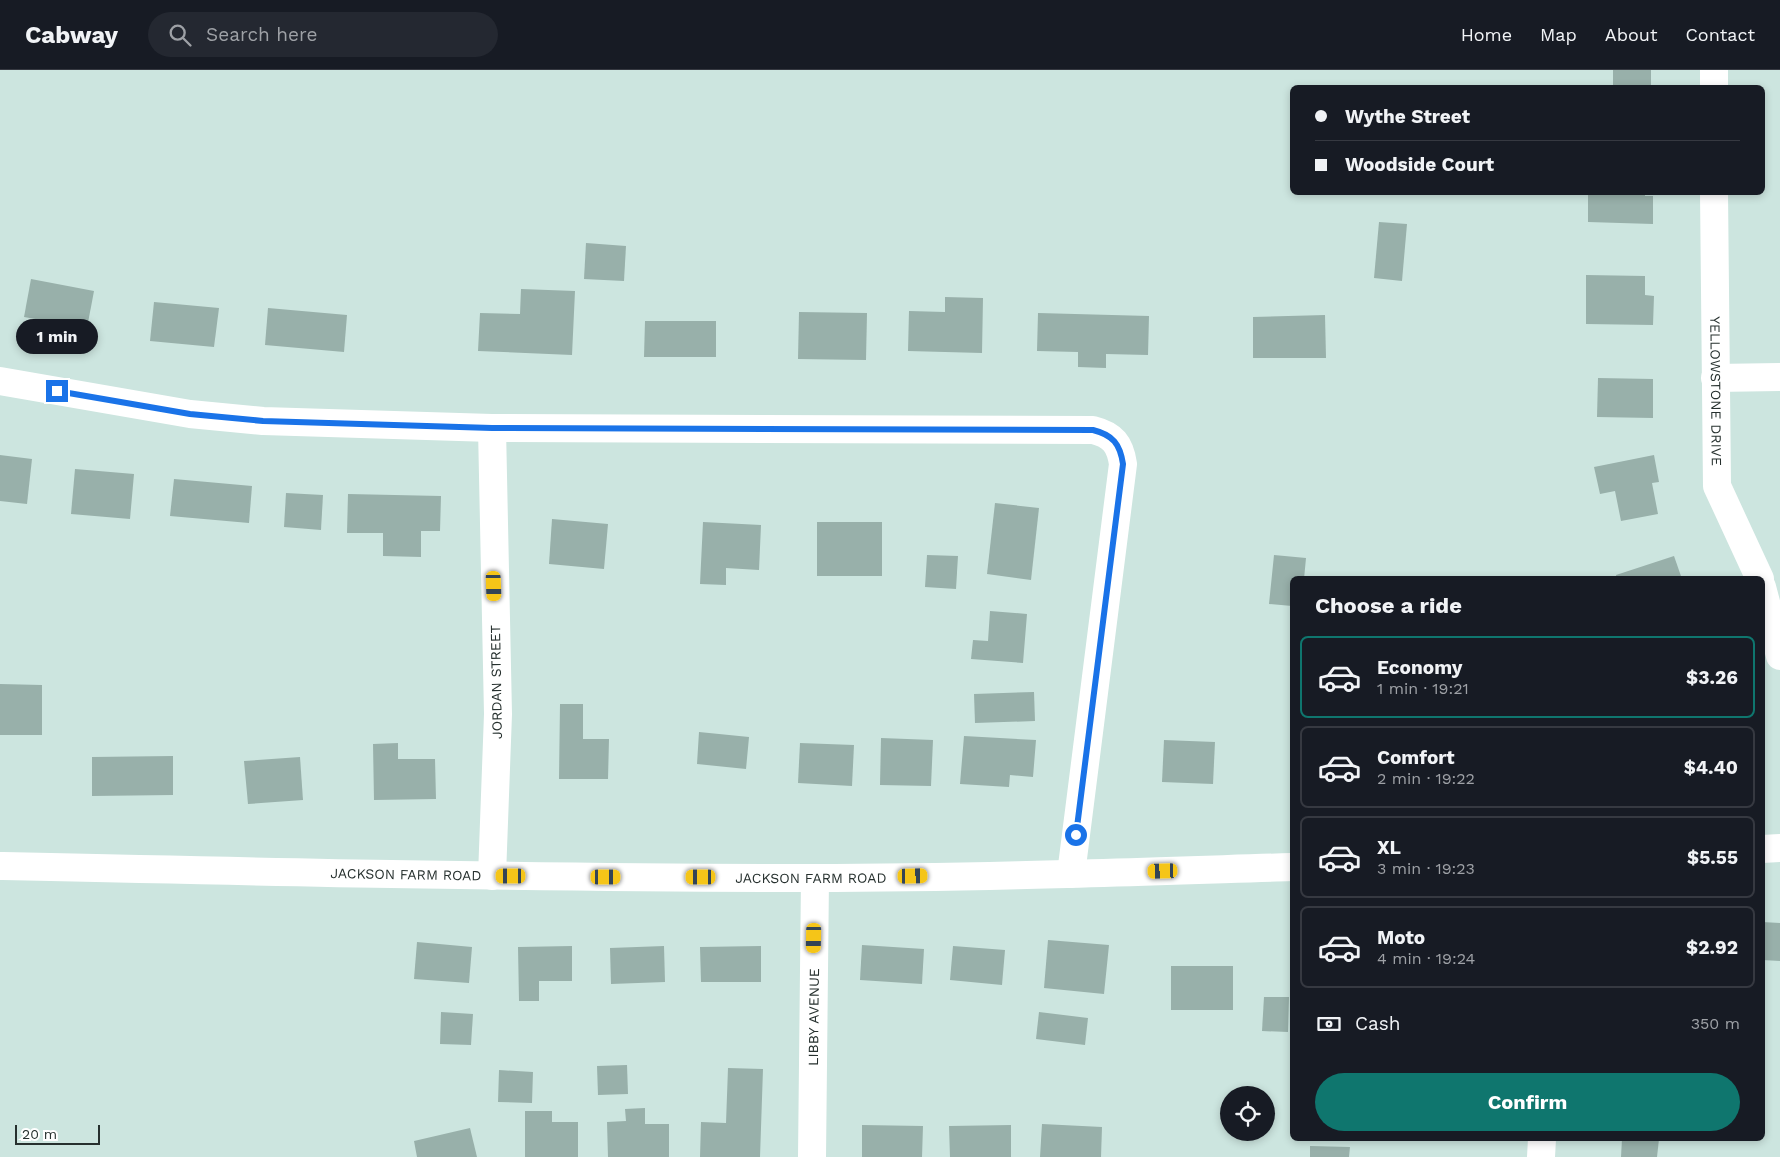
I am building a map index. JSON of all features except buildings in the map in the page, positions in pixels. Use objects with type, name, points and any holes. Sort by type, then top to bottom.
[{"type":"street","points":[[1714,70],[1714,85]]},
{"type":"street","name":"YELLOWSTONE DRIVE","points":[[1714,195],[1717,486],[1759,576]]},
{"type":"street","points":[[1715,378],[1780,377]]},
{"type":"street","points":[[0,381],[190,414],[263,421],[492,428],[1093,430],[1104,433],[1114,440],[1121,452],[1123,464],[1071,874]]},
{"type":"street","name":"JORDAN STREET","points":[[492,428],[498,714],[492,876]]},
{"type":"street","points":[[1765,598],[1780,656]]},
{"type":"street","points":[[1765,849],[1780,848]]},
{"type":"street","name":"JACKSON FARM ROAD","points":[[0,866],[492,876],[815,878],[1071,874],[1290,867]]},
{"type":"street","name":"LIBBY AVENUE","points":[[812,1157],[815,878]]},
{"type":"street","points":[[1541,1157],[1542,1141]]},
{"type":"route","points":[[57,391],[190,414],[263,421],[492,428],[1093,430],[1104,433],[1114,440],[1121,452],[1123,464],[1076,835]]}]
